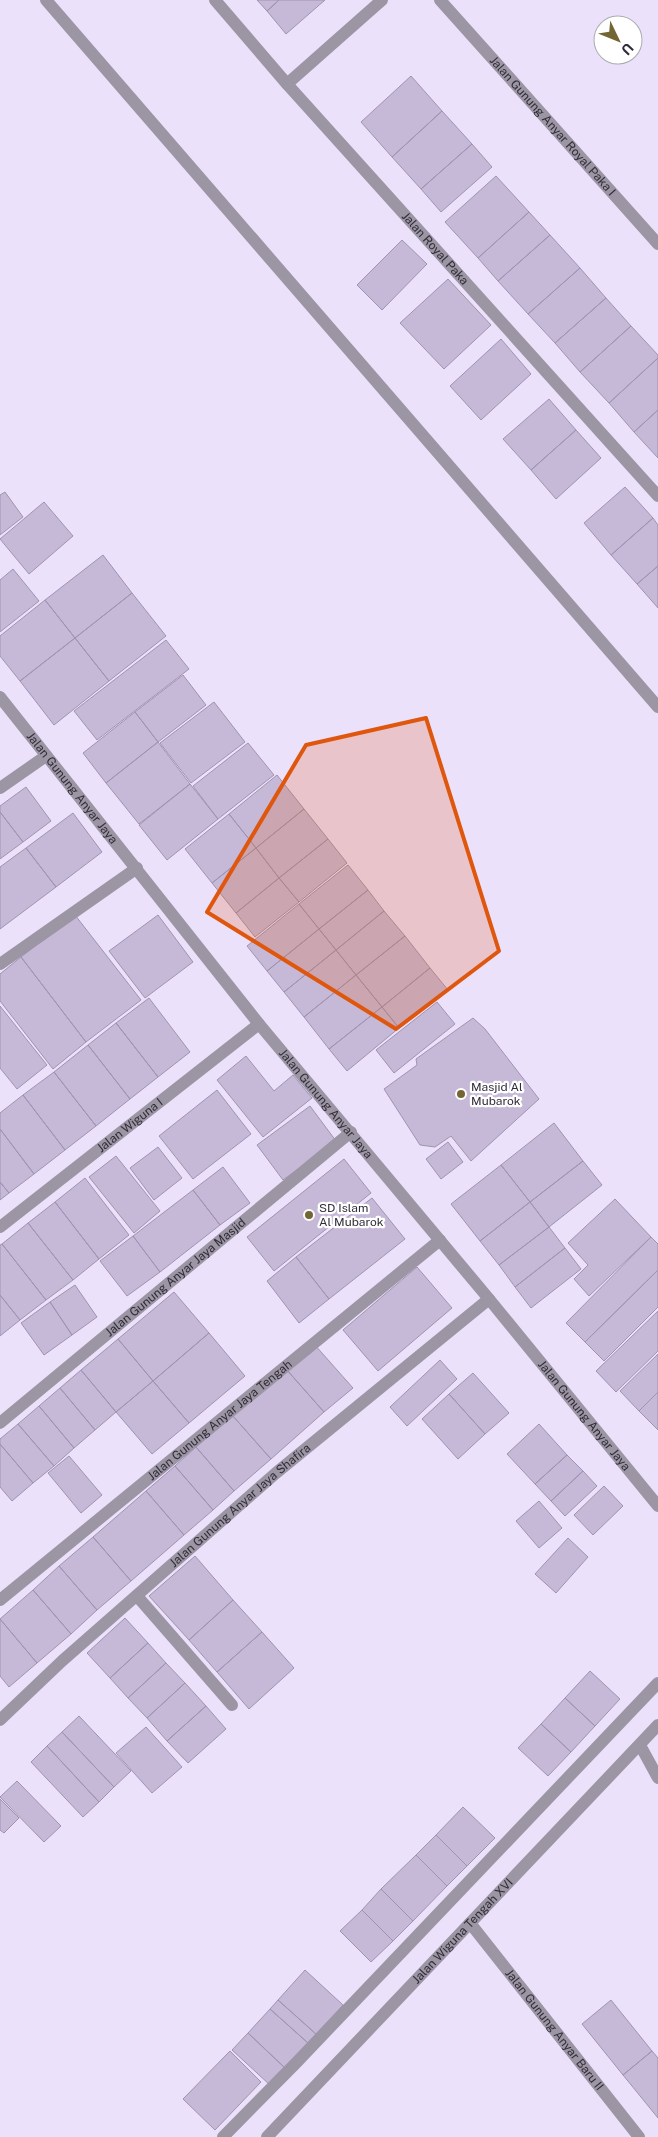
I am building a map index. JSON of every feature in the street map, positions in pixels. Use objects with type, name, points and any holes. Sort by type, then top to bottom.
[{"type":"street","points":[[46,0],[658,707]]},
{"type":"street","name":"Jalan Royal Paka","points":[[214,0],[287,84],[658,496]]},
{"type":"street","points":[[287,84],[382,0]]},
{"type":"street","name":"Jalan Gunung Anyar Royal Paka I","points":[[444,4],[658,244]]},
{"type":"street","name":"Jalan Gunung Anyar Jaya","points":[[0,697],[259,1024],[351,1132],[658,1506]]},
{"type":"street","points":[[0,788],[46,756]]},
{"type":"street","points":[[0,964],[137,868]]},
{"type":"street","name":"Jalan Wiguna I","points":[[0,1227],[259,1024]]},
{"type":"street","name":"Jalan Gunung Anyar Jaya Masjid","points":[[0,1423],[351,1132]]},
{"type":"street","name":"Jalan Gunung Anyar Jaya Tengah","points":[[0,1600],[440,1240]]},
{"type":"street","name":"Jalan Gunung Anyar Jaya Shafira","points":[[0,1720],[276,1473],[489,1299]]},
{"type":"street","points":[[137,1596],[232,1705]]},
{"type":"street","points":[[223,2137],[303,2056],[658,1683]]},
{"type":"street","name":"Jalan Wiguna Tengah XVI","points":[[267,2137],[658,1725]]},
{"type":"street","points":[[640,1744],[658,1778]]},
{"type":"street","name":"Jalan Gunung Anyar Baru II","points":[[470,1923],[639,2137]]},
{"type":"highlighted area","points":[[426,718],[499,951],[396,1029],[207,912],[306,745]]},
{"type":"building","points":[[257,0],[279,0],[267,11]]},
{"type":"building","points":[[279,0],[325,0],[286,34],[267,11]]},
{"type":"building","points":[[411,76],[442,111],[392,157],[361,122]]},
{"type":"building","points":[[442,111],[472,144],[421,189],[392,157]]},
{"type":"building","points":[[472,144],[492,167],[441,212],[421,189]]},
{"type":"building","points":[[496,176],[529,212],[478,258],[445,222]]},
{"type":"building","points":[[529,212],[550,235],[498,281],[478,258]]},
{"type":"building","points":[[550,235],[580,268],[528,314],[498,281]]},
{"type":"building","points":[[402,240],[427,264],[382,310],[357,285]]},
{"type":"building","points":[[580,268],[606,298],[555,343],[528,314]]},
{"type":"building","points":[[448,279],[491,325],[444,369],[400,323]]},
{"type":"building","points":[[606,298],[631,326],[580,372],[555,343]]},
{"type":"building","points":[[631,326],[658,355],[658,358],[609,403],[580,372]]},
{"type":"building","points":[[501,339],[531,374],[481,420],[450,386]]},
{"type":"building","points":[[658,358],[658,410],[634,432],[609,403]]},
{"type":"building","points":[[549,399],[576,430],[531,470],[503,439]]},
{"type":"building","points":[[658,410],[658,458],[634,432]]},
{"type":"building","points":[[576,430],[601,458],[556,499],[531,470]]},
{"type":"building","points":[[625,487],[653,518],[611,555],[584,523]]},
{"type":"building","points":[[5,492],[23,517],[0,535],[0,495]]},
{"type":"building","points":[[44,502],[73,536],[29,574],[0,539]]},
{"type":"building","points":[[653,518],[658,525],[658,566],[637,584],[611,555]]},
{"type":"building","points":[[103,555],[132,593],[75,638],[45,600]]},
{"type":"building","points":[[658,566],[658,608],[637,584]]},
{"type":"building","points":[[13,569],[39,601],[0,632],[0,580]]},
{"type":"building","points":[[132,593],[166,636],[109,681],[75,638]]},
{"type":"building","points":[[45,600],[75,638],[20,681],[0,656],[0,636]]},
{"type":"building","points":[[75,638],[109,681],[54,725],[20,681]]},
{"type":"building","points":[[166,640],[189,669],[97,740],[74,711]]},
{"type":"building","points":[[183,675],[206,705],[158,742],[135,712]]},
{"type":"building","points":[[214,702],[245,742],[191,783],[160,743]]},
{"type":"building","points":[[135,712],[158,742],[106,783],[83,753]]},
{"type":"building","points":[[158,742],[190,784],[139,824],[106,783]]},
{"type":"building","points":[[248,743],[274,775],[218,819],[193,786]]},
{"type":"building","points":[[277,775],[304,809],[256,848],[229,814]]},
{"type":"building","points":[[190,784],[218,819],[167,860],[139,825]]},
{"type":"building","points":[[26,787],[51,821],[23,842],[0,812],[0,806]]},
{"type":"building","points":[[304,809],[328,839],[279,878],[256,848]]},
{"type":"building","points":[[0,812],[23,842],[0,859]]},
{"type":"building","points":[[73,813],[102,852],[56,887],[26,848]]},
{"type":"building","points":[[229,814],[256,848],[212,883],[185,849]]},
{"type":"building","points":[[328,839],[347,863],[299,902],[279,878]]},
{"type":"building","points":[[26,848],[56,887],[0,929],[0,867]]},
{"type":"building","points":[[256,848],[279,878],[236,913],[212,883]]},
{"type":"building","points":[[348,865],[368,890],[319,929],[299,904]]},
{"type":"building","points":[[279,878],[299,902],[255,937],[236,913]]},
{"type":"building","points":[[368,890],[384,911],[336,950],[319,929]]},
{"type":"building","points":[[299,904],[319,929],[267,971],[247,946]]},
{"type":"building","points":[[384,911],[405,936],[356,975],[336,950]]},
{"type":"building","points":[[75,915],[141,1000],[86,1042],[21,957]]},
{"type":"building","points":[[158,915],[193,962],[145,998],[109,951]]},
{"type":"building","points":[[319,929],[336,950],[284,992],[267,971]]},
{"type":"building","points":[[405,936],[430,968],[382,1007],[356,975]]},
{"type":"building","points":[[336,950],[356,975],[304,1017],[284,992]]},
{"type":"building","points":[[21,957],[86,1042],[53,1069],[0,1001],[0,974]]},
{"type":"building","points":[[430,968],[448,990],[399,1028],[382,1007]]},
{"type":"building","points":[[356,975],[382,1007],[329,1049],[304,1017]]},
{"type":"building","points":[[149,998],[190,1052],[158,1077],[116,1023]]},
{"type":"building","points":[[437,1002],[455,1024],[394,1073],[376,1050]]},
{"type":"building","points":[[0,1006],[47,1065],[17,1089],[0,1068]]},
{"type":"building","points":[[382,1007],[399,1028],[347,1071],[329,1049]]},
{"type":"building","name":"Masjid Al Mubarok","points":[[473,1018],[485,1029],[539,1099],[471,1161],[451,1136],[435,1147],[420,1145],[384,1089],[417,1065],[416,1059]]},
{"type":"building","points":[[116,1023],[158,1077],[130,1099],[88,1045]]},
{"type":"building","points":[[88,1045],[130,1099],[96,1126],[54,1072]]},
{"type":"building","points":[[246,1056],[274,1091],[293,1075],[312,1098],[263,1137],[217,1080]]},
{"type":"building","points":[[54,1072],[96,1126],[65,1150],[23,1095]]},
{"type":"building","points":[[217,1090],[251,1134],[193,1179],[159,1136]]},
{"type":"building","points":[[23,1095],[65,1150],[34,1174],[0,1129],[0,1113]]},
{"type":"building","points":[[310,1106],[336,1141],[283,1180],[257,1145]]},
{"type":"building","points":[[554,1123],[583,1161],[530,1202],[501,1165]]},
{"type":"building","points":[[0,1129],[34,1174],[9,1193],[0,1182]]},
{"type":"building","points":[[448,1142],[463,1162],[441,1179],[426,1159]]},
{"type":"building","points":[[158,1147],[182,1178],[154,1200],[130,1168]]},
{"type":"building","points":[[116,1156],[160,1211],[134,1233],[89,1177]]},
{"type":"building","name":"SD Islam Al Mubarok","points":[[344,1159],[371,1193],[274,1271],[247,1237]]},
{"type":"building","points":[[583,1161],[602,1185],[549,1227],[530,1202]]},
{"type":"building","points":[[501,1165],[530,1202],[480,1241],[451,1204]]},
{"type":"building","points":[[223,1167],[250,1203],[220,1225],[193,1190]]},
{"type":"building","points":[[85,1178],[129,1235],[99,1259],[55,1202]]},
{"type":"building","points":[[0,1182],[9,1193],[0,1200]]},
{"type":"building","points":[[193,1190],[220,1225],[160,1272],[133,1236]]},
{"type":"building","points":[[372,1198],[405,1239],[329,1299],[296,1257]]},
{"type":"building","points":[[615,1199],[651,1237],[589,1296],[574,1279],[588,1265],[568,1243]]},
{"type":"building","points":[[55,1202],[99,1259],[73,1280],[28,1223]]},
{"type":"building","points":[[530,1202],[549,1227],[499,1265],[480,1241]]},
{"type":"building","points":[[28,1223],[73,1280],[46,1300],[2,1244]]},
{"type":"building","points":[[549,1227],[565,1248],[515,1287],[499,1265]]},
{"type":"building","points":[[133,1236],[160,1272],[127,1296],[100,1261]]},
{"type":"building","points":[[651,1237],[658,1244],[658,1270],[585,1342],[566,1323]]},
{"type":"building","points":[[2,1244],[46,1300],[20,1320],[0,1295],[0,1245]]},
{"type":"building","points":[[565,1248],[581,1269],[531,1308],[515,1287]]},
{"type":"building","points":[[296,1257],[329,1299],[299,1323],[267,1281]]},
{"type":"building","points":[[417,1267],[452,1308],[378,1371],[343,1330]]},
{"type":"building","points":[[658,1270],[658,1307],[604,1361],[585,1342]]},
{"type":"building","points":[[75,1285],[97,1317],[72,1335],[50,1302]]},
{"type":"building","points":[[174,1292],[209,1333],[153,1381],[118,1339]]},
{"type":"building","points":[[0,1295],[20,1320],[0,1336]]},
{"type":"building","points":[[50,1302],[72,1335],[44,1355],[21,1323]]},
{"type":"building","points":[[658,1311],[658,1351],[616,1392],[596,1371]]},
{"type":"building","points":[[209,1333],[245,1376],[189,1423],[153,1381]]},
{"type":"building","points":[[118,1339],[153,1381],[116,1412],[81,1370]]},
{"type":"building","points":[[314,1344],[353,1388],[324,1412],[286,1369]]},
{"type":"building","points":[[658,1354],[658,1392],[639,1411],[620,1391]]},
{"type":"building","points":[[440,1360],[457,1379],[407,1426],[390,1407]]},
{"type":"building","points":[[286,1369],[324,1412],[271,1459],[232,1415]]},
{"type":"building","points":[[81,1370],[116,1412],[95,1430],[60,1388]]},
{"type":"building","points":[[473,1373],[509,1413],[485,1434],[449,1394]]},
{"type":"building","points":[[153,1381],[189,1423],[152,1454],[116,1412]]},
{"type":"building","points":[[60,1388],[95,1430],[74,1448],[39,1406]]},
{"type":"building","points":[[658,1392],[658,1430],[639,1411]]},
{"type":"building","points":[[449,1394],[485,1434],[458,1459],[422,1419]]},
{"type":"building","points":[[39,1406],[74,1448],[54,1466],[18,1424]]},
{"type":"building","points":[[232,1415],[271,1459],[234,1491],[196,1447]]},
{"type":"building","points":[[18,1424],[54,1466],[33,1483],[0,1444],[0,1439]]},
{"type":"building","points":[[539,1424],[567,1455],[535,1484],[507,1454]]},
{"type":"building","points":[[0,1444],[33,1483],[12,1501],[0,1487]]},
{"type":"building","points":[[196,1447],[234,1491],[213,1510],[175,1466]]},
{"type":"building","points":[[567,1455],[583,1471],[551,1501],[535,1484]]},
{"type":"building","points":[[69,1456],[102,1495],[81,1513],[48,1473]]},
{"type":"building","points":[[175,1466],[213,1510],[184,1535],[146,1491]]},
{"type":"building","points":[[583,1471],[597,1486],[565,1516],[551,1501]]},
{"type":"building","points":[[604,1486],[623,1506],[593,1535],[574,1515]]},
{"type":"building","points":[[146,1491],[184,1535],[131,1581],[93,1537]]},
{"type":"building","points":[[539,1501],[562,1528],[539,1548],[516,1521]]},
{"type":"building","points":[[93,1537],[131,1581],[97,1610],[59,1566]]},
{"type":"building","points":[[568,1538],[588,1557],[556,1593],[535,1574]]},
{"type":"building","points":[[195,1556],[233,1600],[189,1640],[149,1596]]},
{"type":"building","points":[[59,1566],[97,1610],[71,1634],[33,1590]]},
{"type":"building","points":[[33,1590],[71,1634],[37,1663],[0,1619]]},
{"type":"building","points":[[233,1600],[262,1632],[217,1672],[189,1640]]},
{"type":"building","points":[[125,1618],[148,1643],[110,1678],[87,1653]]},
{"type":"building","points":[[0,1619],[37,1663],[9,1687],[0,1676]]},
{"type":"building","points":[[262,1632],[294,1668],[249,1709],[217,1672]]},
{"type":"building","points":[[148,1643],[166,1663],[128,1698],[110,1678]]},
{"type":"building","points":[[166,1663],[185,1683],[147,1718],[128,1698]]},
{"type":"building","points":[[590,1671],[620,1699],[595,1726],[565,1698]]},
{"type":"building","points":[[185,1683],[206,1706],[167,1741],[147,1718]]},
{"type":"building","points":[[565,1698],[595,1726],[571,1752],[541,1724]]},
{"type":"building","points":[[206,1706],[226,1729],[188,1763],[167,1741]]},
{"type":"building","points":[[79,1716],[131,1771],[114,1787],[62,1732]]},
{"type":"building","points":[[541,1724],[571,1752],[548,1776],[518,1748]]},
{"type":"building","points":[[146,1727],[182,1767],[152,1793],[116,1753]]},
{"type":"building","points":[[62,1732],[114,1787],[99,1802],[47,1746]]},
{"type":"building","points":[[47,1746],[99,1802],[83,1817],[31,1762]]},
{"type":"building","points":[[17,1781],[61,1826],[44,1842],[0,1797]]},
{"type":"building","points":[[0,1799],[19,1818],[4,1833],[0,1830]]},
{"type":"building","points":[[463,1807],[495,1838],[467,1866],[436,1835]]},
{"type":"building","points":[[436,1835],[467,1866],[447,1886],[416,1855]]},
{"type":"building","points":[[416,1855],[447,1886],[413,1921],[381,1889]]},
{"type":"building","points":[[381,1889],[413,1921],[393,1941],[362,1910]]},
{"type":"building","points":[[362,1910],[393,1941],[371,1962],[340,1931]]},
{"type":"building","points":[[305,1970],[343,2005],[316,2034],[278,2000]]},
{"type":"building","points":[[278,2000],[316,2034],[308,2043],[270,2009]]},
{"type":"building","points":[[611,2000],[652,2051],[623,2075],[582,2024]]},
{"type":"building","points":[[270,2009],[308,2043],[285,2068],[248,2033]]},
{"type":"building","points":[[248,2033],[285,2068],[270,2085],[232,2050]]},
{"type":"building","points":[[230,2051],[261,2082],[215,2130],[183,2099]]},
{"type":"building","points":[[652,2051],[658,2058],[658,2118],[623,2075]]},
{"type":"place","name":"Masjid Al Mubarok","points":[[461,1094]]},
{"type":"place","name":"SD Islam Al Mubarok","points":[[309,1215]]}]
